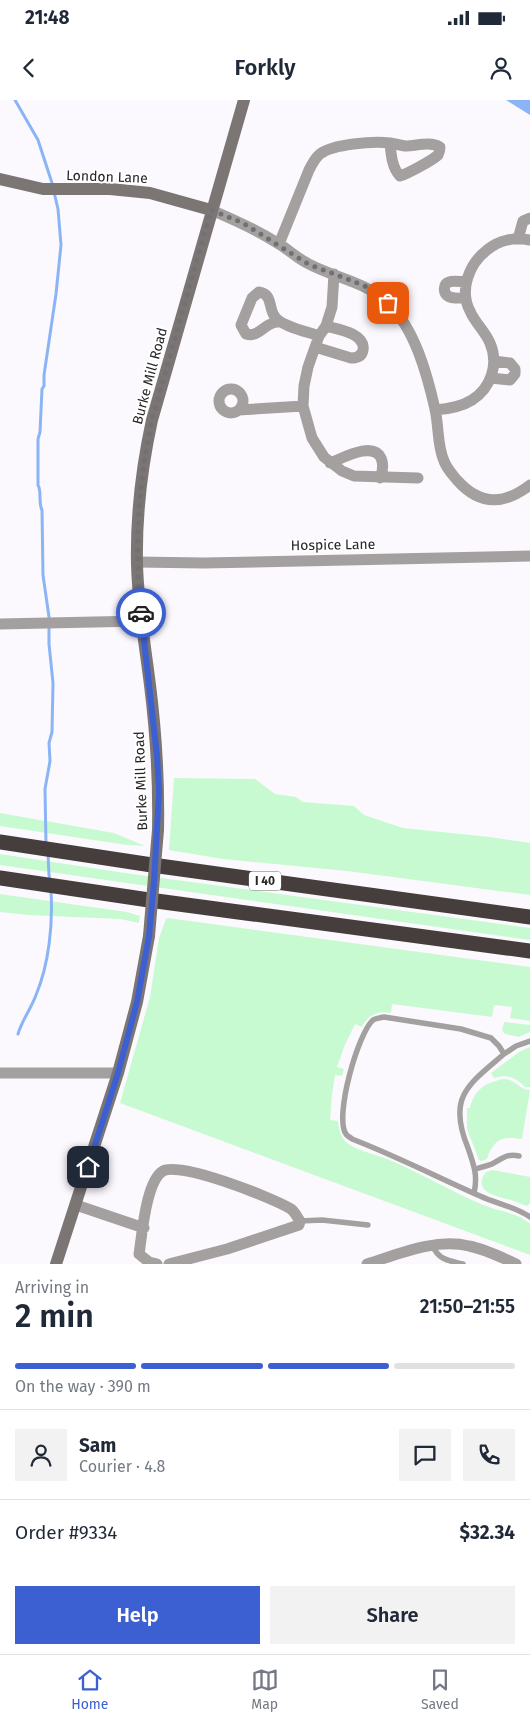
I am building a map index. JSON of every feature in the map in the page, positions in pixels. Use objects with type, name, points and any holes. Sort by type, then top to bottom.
[{"type":"highway","name":"I 40","points":[[0,842],[530,917]]},
{"type":"highway","points":[[0,878],[530,951]]},
{"type":"highway","points":[[451,940],[530,957]]},
{"type":"street","name":"Burke Mill Road","points":[[56,1264],[118,1073],[137,1002],[149,936],[158,830],[159,792],[137,562],[139,510],[147,443],[211,210],[244,100]]},
{"type":"street","points":[[279,244],[312,163],[321,153],[333,148],[351,145],[375,142],[390,143]]},
{"type":"street","name":"London Lane","points":[[0,179],[43,190],[129,190],[167,197],[211,210]]},
{"type":"street","points":[[211,210],[243,223],[308,264],[365,286],[388,303],[400,316],[415,342],[435,410],[440,450],[448,470],[471,492],[487,499],[501,499],[518,494],[530,485]]},
{"type":"street","points":[[435,410],[451,408],[472,400],[485,388],[491,378],[494,361],[491,344],[469,310],[465,298],[466,282],[474,263],[485,251],[501,241],[524,240],[523,221],[530,218]]},
{"type":"street","points":[[334,274],[332,307],[326,326],[317,342],[304,386],[303,406],[312,438],[318,450],[330,463],[354,476],[418,478]]},
{"type":"street","points":[[465,298],[450,297],[445,293],[444,289],[445,285],[450,282],[466,282]]},
{"type":"street","points":[[278,322],[351,358],[357,358],[362,355],[363,343],[358,337],[326,326]]},
{"type":"street","points":[[491,378],[510,380],[515,374],[515,369],[510,363],[494,361]]},
{"type":"street","points":[[239,410],[303,406]]},
{"type":"street","points":[[330,463],[362,451],[371,450],[381,458],[383,471],[380,478]]},
{"type":"street","name":"Hospice Lane","points":[[137,562],[530,556]]},
{"type":"street","points":[[0,624],[142,621]]},
{"type":"street","points":[[0,1073],[118,1073]]},
{"type":"street","points":[[157,1264],[141,1261],[139,1254],[148,1197],[154,1180],[163,1170],[176,1168],[206,1175],[292,1210],[300,1221],[299,1225],[227,1250],[169,1264]]},
{"type":"street","points":[[76,1205],[144,1228]]},
{"type":"street","points":[[367,1264],[444,1243],[470,1246],[484,1250],[516,1264]]},
{"type":"lane","points":[[504,1054],[491,1038],[461,1029],[384,1017],[374,1019],[352,1062],[344,1108],[344,1128],[346,1134],[352,1139],[411,1163],[492,1202],[519,1209],[528,1215],[530,1207]]},
{"type":"lane","points":[[474,1193],[476,1169],[462,1134],[459,1119],[462,1099],[473,1080],[504,1054],[516,1046],[530,1041]]},
{"type":"lane","points":[[476,1169],[492,1164],[504,1156],[513,1154],[519,1156]]},
{"type":"lane","points":[[300,1221],[322,1220],[368,1224]]},
{"type":"lane","points":[[433,1246],[440,1258],[463,1264]]},
{"type":"green space","points":[[174,778],[255,779],[275,794],[296,797],[303,802],[354,806],[364,815],[403,828],[530,843],[530,895],[347,871],[223,859],[169,850]]},
{"type":"green space","points":[[0,813],[114,833],[145,846],[0,826]]},
{"type":"green space","points":[[0,854],[132,874],[530,928],[530,940],[0,865]]},
{"type":"green space","points":[[0,894],[127,912],[140,916],[139,923],[120,919],[0,912]]},
{"type":"green space","points":[[168,918],[530,967],[530,1021],[510,1018],[512,1007],[494,1005],[492,1017],[392,1004],[391,1013],[382,1012],[374,1014],[367,1019],[362,1027],[355,1024],[337,1067],[344,1069],[342,1076],[335,1075],[330,1120],[338,1121],[342,1137],[351,1145],[403,1166],[488,1207],[513,1214],[530,1224],[530,1255],[120,1103],[150,997],[159,938]]},
{"type":"green space","points":[[504,1022],[530,1025],[530,1032],[519,1037],[505,1034],[502,1030]]},
{"type":"green space","points":[[530,1047],[530,1087],[525,1087],[511,1077],[494,1078],[491,1073],[519,1052]]},
{"type":"green space","points":[[502,1079],[510,1080],[530,1090],[522,1139],[504,1138],[500,1140],[493,1147],[487,1159],[481,1161],[467,1129],[467,1108],[470,1108],[481,1088]]},
{"type":"green space","points":[[493,1170],[530,1177],[530,1203],[527,1206],[493,1195],[484,1189],[482,1179],[486,1172]]},
{"type":"water","points":[[506,100],[530,100],[530,115]]},
{"type":"waterway","points":[[15,100],[38,140],[53,186]]},
{"type":"waterway","points":[[46,845],[45,789],[50,761],[49,743],[52,732],[53,683],[49,644],[49,617],[43,575],[42,510],[38,485],[38,439],[42,389],[44,386],[61,245],[58,209],[54,192]]},
{"type":"waterway","points":[[48,854],[50,880]]},
{"type":"waterway","points":[[18,1034],[34,1000],[44,970],[51,930],[51,891]]},
{"type":"way so far","points":[[141,613],[137,562],[139,510],[147,443],[211,210],[243,223],[308,264],[365,286],[388,303]]},
{"type":"route","points":[[88,1167],[118,1073],[137,1002],[149,936],[158,830],[159,792],[157,756],[141,613]]}]
